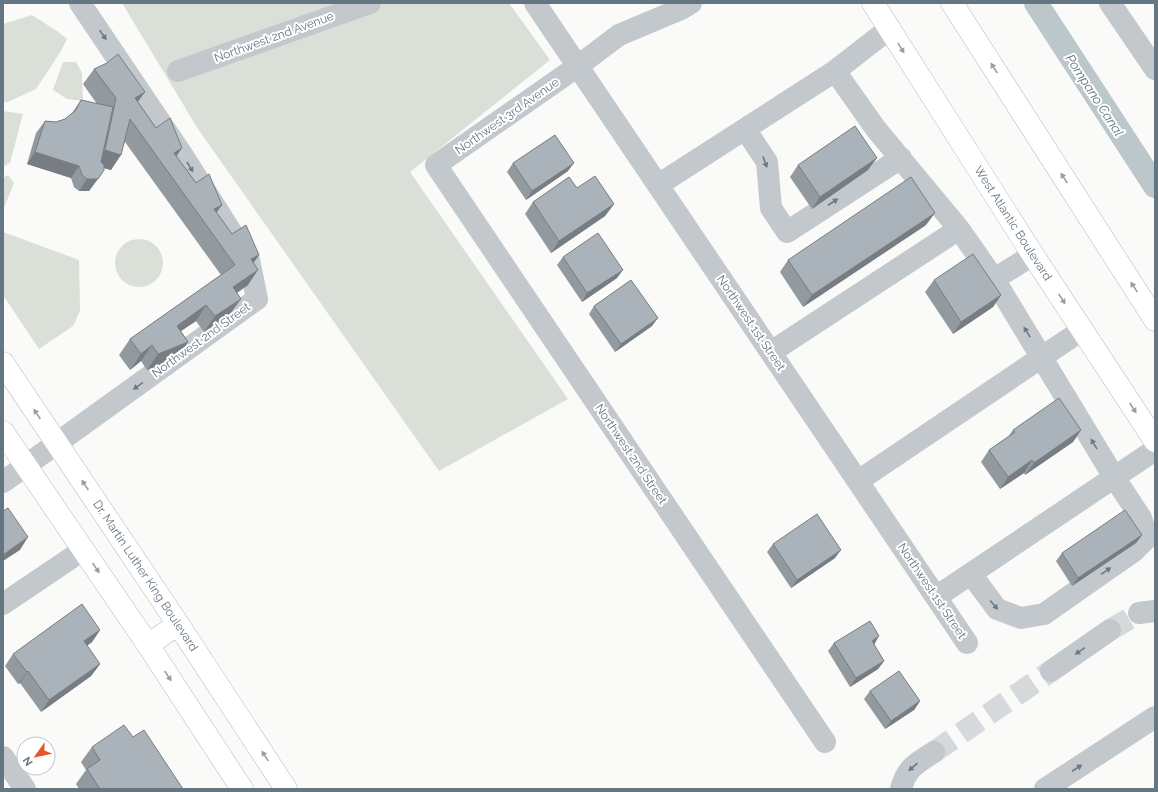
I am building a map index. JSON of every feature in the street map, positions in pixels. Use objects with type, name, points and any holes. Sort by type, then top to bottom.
[{"type":"main road","name":"West Atlantic Boulevard","points":[[873,3],[1033,255],[1155,441]]},
{"type":"main road","points":[[952,3],[1155,320]]},
{"type":"main road","name":"Dr. Martin Luther King Boulevard","points":[[3,363],[178,624],[286,789]]},
{"type":"main road","points":[[3,432],[148,645],[242,789]]},
{"type":"main road","points":[[148,645],[178,624]]},
{"type":"street","name":"Northwest 2nd Street","points":[[58,444],[258,299],[249,260],[178,149],[80,3]]},
{"type":"street","name":"Northwest 2nd Avenue","points":[[178,71],[370,3]]},
{"type":"street","name":"Northwest 1st Street","points":[[535,3],[967,643]]},
{"type":"street","name":"Northwest 3rd Avenue","points":[[436,165],[578,66],[619,35],[683,8],[691,3]]},
{"type":"street","points":[[1110,3],[1151,55]]},
{"type":"street","points":[[658,185],[835,71],[889,29]]},
{"type":"street","points":[[835,71],[876,129],[959,229],[994,279],[1114,477],[1141,518],[1147,538],[1134,551],[1044,614],[1021,618],[996,609],[971,574]]},
{"type":"street","points":[[745,129],[766,162],[771,208],[788,232],[901,158]]},
{"type":"street","name":"Northwest 2nd Street","points":[[436,165],[825,742]]},
{"type":"street","points":[[771,352],[959,229]]},
{"type":"street","points":[[994,279],[1033,255]]},
{"type":"street","points":[[858,481],[1082,330]]},
{"type":"street","points":[[3,482],[58,444]]},
{"type":"street","points":[[936,597],[1155,450]]},
{"type":"street","points":[[3,604],[83,550]]},
{"type":"street","points":[[1051,671],[1110,630]]},
{"type":"street","points":[[1045,789],[1155,717]]},
{"type":"street","points":[[900,789],[904,777],[911,768],[934,752]]},
{"type":"street","points":[[3,757],[25,789]]},
{"type":"shaded area","points":[[122,3],[509,3],[550,60],[410,172],[568,399],[439,471],[198,129]]},
{"type":"shaded area","points":[[32,15],[67,39],[61,51],[36,89],[8,102],[3,102],[3,24]]},
{"type":"shaded area","points":[[63,62],[76,62],[82,73],[83,101],[67,99],[53,90]]},
{"type":"shaded area","points":[[3,111],[23,114],[10,163],[3,167]]},
{"type":"shaded area","points":[[8,175],[14,183],[3,210],[3,178]]},
{"type":"shaded area","points":[[3,232],[79,260],[80,311],[73,326],[39,349],[3,295]]},
{"type":"shaded area","points":[[139,239],[148,241],[156,246],[161,254],[163,263],[161,272],[156,280],[148,285],[139,287],[130,285],[122,280],[117,272],[115,263],[117,254],[122,246],[130,241]]},
{"type":"building","points":[[118,54],[145,92],[135,98],[156,128],[170,118],[182,148],[174,153],[196,183],[209,174],[222,205],[214,209],[232,234],[246,225],[259,255],[251,259],[258,270],[233,287],[241,299],[215,316],[206,305],[177,326],[188,342],[158,354],[152,345],[141,354],[130,339],[235,265],[130,119],[121,155],[105,150],[116,98],[94,69],[107,63]]},
{"type":"building","points":[[81,100],[113,107],[101,162],[104,165],[104,170],[98,179],[87,179],[82,175],[79,166],[35,152],[45,121],[56,122],[65,119],[76,110]]},
{"type":"building","points":[[855,126],[877,158],[820,197],[798,165]]},
{"type":"building","points":[[555,135],[574,163],[532,191],[513,163]]},
{"type":"building","points":[[595,176],[614,204],[559,241],[533,202],[569,177],[577,188]]},
{"type":"building","points":[[911,177],[935,213],[812,295],[788,260]]},
{"type":"building","points":[[598,233],[623,270],[587,293],[563,257]]},
{"type":"building","points":[[973,254],[1001,295],[961,322],[934,280]]},
{"type":"building","points":[[631,280],[658,318],[621,344],[594,306]]},
{"type":"building","points":[[1059,398],[1081,430],[1034,463],[1032,460],[1008,477],[989,450],[1015,432],[1013,430]]},
{"type":"building","points":[[8,508],[28,537],[3,555],[3,511]]},
{"type":"building","points":[[1125,510],[1142,535],[1078,578],[1062,553]]},
{"type":"building","points":[[817,514],[841,550],[797,580],[773,544]]},
{"type":"building","points":[[82,604],[100,630],[84,641],[100,664],[49,700],[28,671],[27,672],[13,654]]},
{"type":"building","points":[[870,621],[879,636],[872,641],[884,661],[856,678],[834,643]]},
{"type":"building","points":[[899,671],[920,701],[891,721],[870,691]]},
{"type":"building","points":[[124,725],[133,737],[144,730],[183,789],[100,789],[87,769],[100,760],[92,747]]},
{"type":"waterway","name":"Pompano Canal","points":[[1036,3],[1155,186]]},
{"type":"tunnel","points":[[1110,630],[1139,613]]},
{"type":"tunnel","points":[[934,752],[1051,671]]}]
